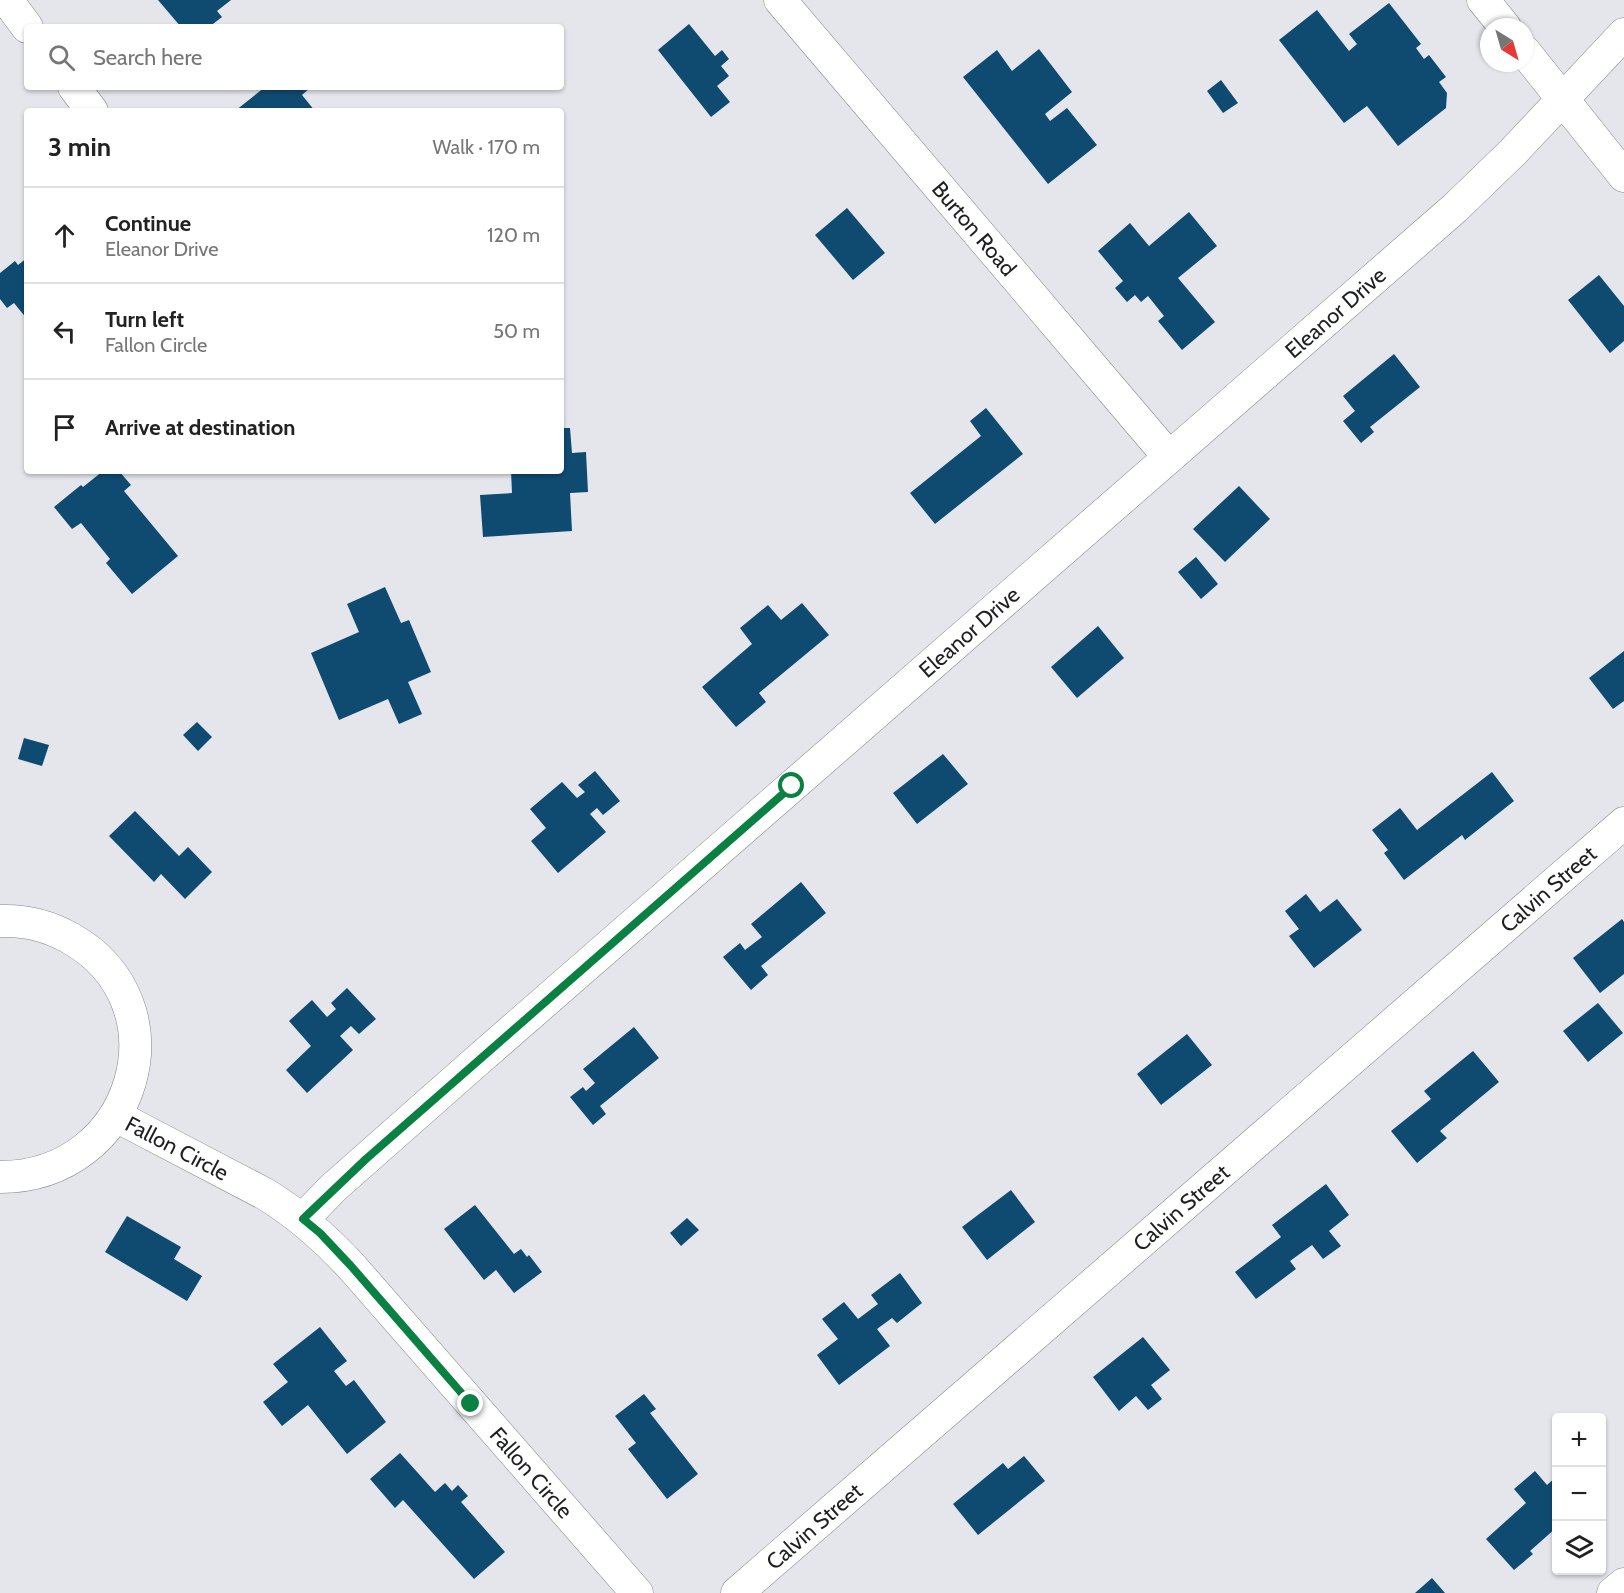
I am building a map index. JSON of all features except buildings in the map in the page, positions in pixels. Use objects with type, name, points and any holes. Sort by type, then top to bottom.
[{"type":"street","points":[[7,0],[25,24]]},
{"type":"street","name":"Burton Road","points":[[780,0],[1169,456]]},
{"type":"street","points":[[1483,0],[1498,18]]},
{"type":"street","name":"Eleanor Drive","points":[[303,1219],[367,1158],[1455,208],[1513,152],[1624,34]]},
{"type":"street","points":[[1534,63],[1624,176]]},
{"type":"street","points":[[76,90],[90,108]]},
{"type":"street","name":"Calvin Street","points":[[737,1593],[1624,823]]},
{"type":"street","name":"Fallon Circle","points":[[0,921],[26,922],[60,932],[90,952],[114,979],[129,1012],[135,1047],[130,1082],[124,1100],[116,1116],[93,1143],[64,1163],[31,1175],[0,1177]]},
{"type":"street","name":"Fallon Circle","points":[[116,1116],[265,1194],[320,1233],[637,1593]]},
{"type":"street","points":[[1613,1593],[1624,1584]]},
{"type":"route","points":[[471,1404],[351,1266],[320,1233],[303,1219],[333,1188],[792,786]]}]
